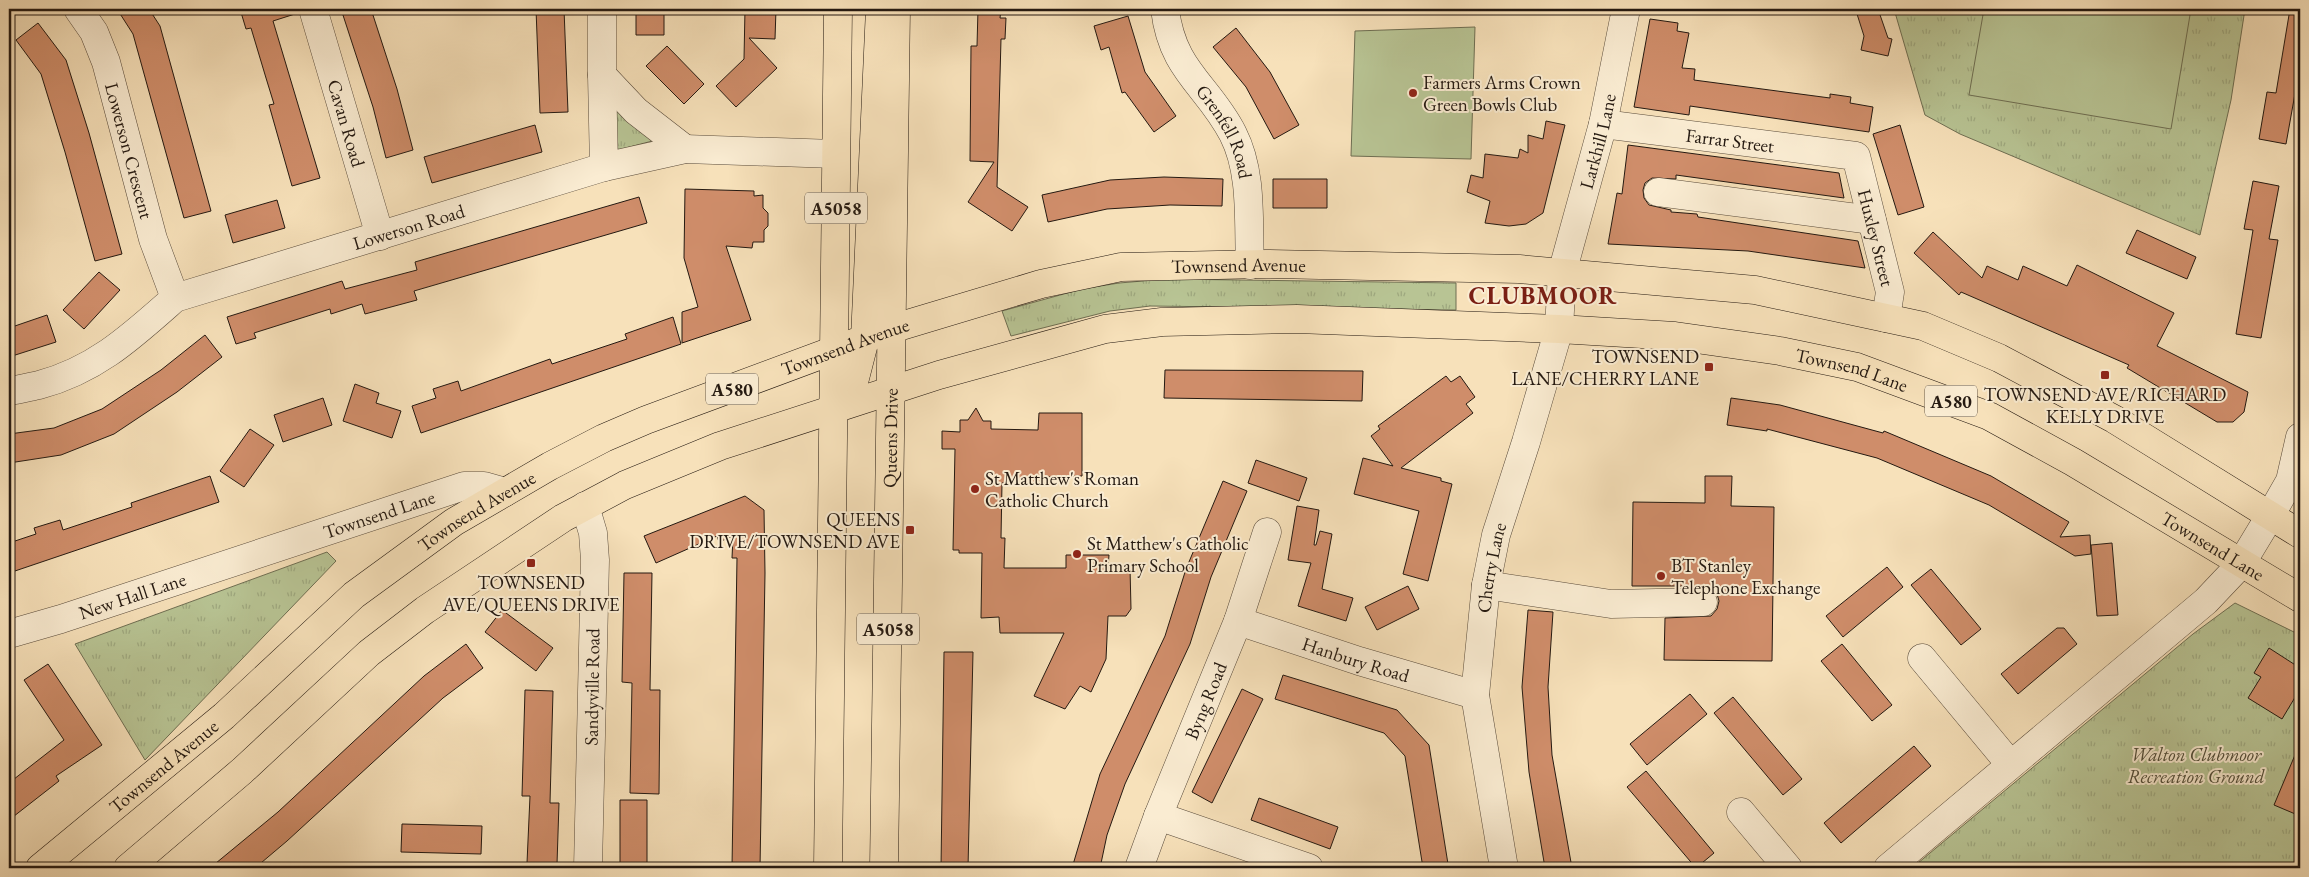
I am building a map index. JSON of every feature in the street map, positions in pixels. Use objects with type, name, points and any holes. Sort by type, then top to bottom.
[{"type":"main road","name":"A5058","points":[[828,868],[835,407],[838,9]]},
{"type":"main road","points":[[835,407],[853,386],[865,339],[880,9]]},
{"type":"main road","name":"Queens Drive","points":[[884,868],[896,9]]},
{"type":"main road","name":"Townsend Avenue","points":[[40,868],[224,716],[354,595],[454,522],[504,492],[604,438],[891,329],[1042,284],[1121,267],[1250,265],[1519,269],[1562,273]]},
{"type":"main road","name":"A580","points":[[1562,273],[1755,290],[1923,326],[1999,358],[2114,419],[2300,534]]},
{"type":"main road","name":"A580","points":[[128,868],[249,765],[369,654],[425,610],[563,518],[625,485],[720,446],[835,407],[981,363],[1106,329],[1162,322],[1297,319],[1559,329]]},
{"type":"main road","name":"Townsend Lane","points":[[1559,329],[1675,336],[1712,341],[1780,351],[1847,365],[1885,376],[1989,416],[2073,462],[2300,598]]},
{"type":"street","name":"Lowerson Crescent","points":[[78,9],[94,32],[106,62],[153,239],[174,298]]},
{"type":"street","name":"Cavan Road","points":[[313,9],[380,236]]},
{"type":"street","points":[[602,9],[604,167]]},
{"type":"street","name":"Grenfell Road","points":[[1165,9],[1171,38],[1180,60],[1216,107],[1240,149],[1247,184],[1250,265]]},
{"type":"street","name":"Larkhill Lane","points":[[1562,273],[1603,124],[1626,9]]},
{"type":"street","points":[[602,75],[650,125],[684,149]]},
{"type":"street","name":"Farrar Street","points":[[1603,124],[1856,156]]},
{"type":"street","name":"Lowerson Road","points":[[9,391],[49,382],[86,368],[122,344],[174,298],[604,167],[684,149],[836,154]]},
{"type":"street","name":"Huxley Street","points":[[1856,156],[1890,292],[1886,318]]},
{"type":"street","points":[[1658,192],[1872,220]]},
{"type":"street","name":"Cherry Lane","points":[[1504,868],[1475,695],[1486,584],[1496,536],[1559,329],[1562,273]]},
{"type":"street","points":[[1888,868],[2206,601],[2241,564],[2270,516],[2290,481],[2300,437]]},
{"type":"street","name":"Townsend Lane","points":[[253,554],[464,486],[484,486],[504,492]]},
{"type":"street","name":"Sandyville Road","points":[[585,506],[593,533],[595,560],[588,868]]},
{"type":"street","name":"Byng Road","points":[[1139,868],[1158,816],[1238,621],[1267,532]]},
{"type":"street","name":"New Hall Lane","points":[[9,634],[61,619],[253,554]]},
{"type":"street","points":[[1486,584],[1611,604],[1703,602]]},
{"type":"street","name":"Hanbury Road","points":[[1238,621],[1359,661],[1475,695]]},
{"type":"street","points":[[1922,658],[2010,764]]},
{"type":"street","points":[[1741,812],[1788,868]]},
{"type":"street","points":[[1158,816],[1309,868]]},
{"type":"green space","points":[[1894,9],[2245,9],[2231,100],[2200,235],[1960,134],[1925,115]]},
{"type":"green space","points":[[1984,9],[2191,9],[2171,129],[1969,95]]},
{"type":"green space","name":"Farmers Arms Crown Green Bowls Club","points":[[1475,27],[1471,159],[1351,156],[1355,31]]},
{"type":"green space","points":[[614,108],[656,140],[618,150],[611,112]]},
{"type":"green space","points":[[1167,279],[1456,283],[1456,310],[1150,306],[1110,311],[1011,336],[1002,311],[1082,289],[1119,283]]},
{"type":"green space","points":[[327,552],[336,561],[145,760],[75,644]]},
{"type":"green space","name":"Walton Clubmoor Recreation Ground","points":[[2235,603],[2300,635],[2300,868],[1912,868],[2193,634]]},
{"type":"building","points":[[117,9],[149,9],[160,26],[211,211],[184,218],[133,34]]},
{"type":"building","points":[[240,9],[297,9],[298,13],[273,21],[320,178],[292,186],[269,105],[274,104],[251,28],[246,29]]},
{"type":"building","points":[[341,9],[371,9],[397,89],[413,150],[386,158],[373,107]]},
{"type":"building","points":[[536,9],[564,9],[568,112],[540,113]]},
{"type":"building","points":[[636,9],[664,9],[664,35],[636,35]]},
{"type":"building","points":[[745,9],[776,9],[775,39],[749,38],[777,68],[736,107],[716,86],[744,59]]},
{"type":"building","points":[[978,9],[1001,9],[1000,18],[1006,18],[1005,39],[1001,39],[997,187],[1028,207],[1012,231],[968,202],[994,162],[970,161],[971,46],[977,46]]},
{"type":"building","points":[[1878,9],[1888,38],[1892,39],[1888,56],[1861,50],[1864,36],[1857,14]]},
{"type":"building","points":[[2290,9],[2300,9],[2300,89],[2296,88],[2286,144],[2259,139],[2267,92],[2276,93]]},
{"type":"building","points":[[1128,16],[1145,72],[1176,116],[1154,132],[1125,92],[1122,93],[1109,47],[1101,50],[1094,26]]},
{"type":"building","points":[[1650,19],[1678,23],[1677,31],[1689,33],[1682,68],[1695,69],[1694,80],[1830,98],[1830,94],[1851,97],[1850,103],[1873,107],[1869,132],[1690,106],[1689,115],[1634,107]]},
{"type":"building","points":[[38,23],[66,60],[89,133],[122,254],[95,261],[41,74],[16,40]]},
{"type":"building","points":[[1236,28],[1270,72],[1299,125],[1274,139],[1246,87],[1213,47]]},
{"type":"building","points":[[667,46],[704,84],[684,104],[646,66]]},
{"type":"building","points":[[1546,121],[1565,125],[1543,213],[1526,224],[1509,226],[1485,223],[1490,201],[1467,192],[1471,175],[1483,178],[1485,154],[1518,158],[1520,149],[1528,153],[1528,135],[1543,139]]},
{"type":"building","points":[[535,125],[542,152],[432,183],[424,157]]},
{"type":"building","points":[[1900,125],[1924,207],[1898,215],[1873,134]]},
{"type":"building","points":[[1628,145],[1839,173],[1844,198],[1676,175],[1676,179],[1652,178],[1645,183],[1643,190],[1644,198],[1649,205],[1671,210],[1671,212],[1697,214],[1698,217],[1858,241],[1865,268],[1748,251],[1608,244],[1617,193],[1622,194]]},
{"type":"building","points":[[1164,177],[1223,179],[1222,206],[1170,205],[1107,209],[1048,222],[1042,195],[1110,180]]},
{"type":"building","points":[[1273,179],[1327,179],[1327,208],[1273,208]]},
{"type":"building","points":[[2253,181],[2279,186],[2269,239],[2278,240],[2261,338],[2236,334],[2253,230],[2244,229]]},
{"type":"building","points":[[685,189],[754,191],[754,196],[763,195],[763,208],[768,213],[768,226],[764,230],[764,242],[753,242],[752,248],[726,246],[751,320],[682,343],[682,312],[698,307],[684,258]]},
{"type":"building","points":[[639,197],[647,223],[414,291],[417,300],[365,314],[362,304],[331,314],[330,309],[254,333],[256,338],[236,344],[227,317],[342,281],[345,289],[417,270],[415,262]]},
{"type":"building","points":[[277,200],[285,228],[233,243],[225,215]]},
{"type":"building","points":[[2137,230],[2196,257],[2187,279],[2126,253]]},
{"type":"building","points":[[1933,232],[1982,278],[1987,266],[2018,280],[2023,266],[2067,286],[2077,265],[2174,313],[2157,346],[2248,392],[2244,412],[2233,422],[2217,422],[2127,368],[2129,365],[1961,292],[1959,295],[1914,253]]},
{"type":"building","points":[[99,272],[120,290],[84,329],[63,310]]},
{"type":"building","points":[[47,315],[56,342],[9,357],[9,328]]},
{"type":"building","points":[[673,317],[681,344],[421,433],[412,406],[436,398],[433,389],[458,381],[461,391],[550,359],[552,364],[627,339],[625,334]]},
{"type":"building","points":[[205,335],[222,357],[177,392],[114,434],[61,455],[9,463],[9,434],[54,428],[102,409],[161,370]]},
{"type":"building","points":[[1165,370],[1363,371],[1362,401],[1164,398]]},
{"type":"building","points":[[1446,376],[1451,382],[1460,376],[1475,397],[1466,404],[1473,413],[1401,468],[1441,478],[1441,481],[1452,484],[1428,581],[1403,574],[1419,511],[1354,494],[1363,458],[1393,466],[1371,436],[1380,429],[1378,426]]},
{"type":"building","points":[[355,384],[379,393],[376,403],[401,411],[392,438],[343,421]]},
{"type":"building","points":[[323,398],[332,425],[283,442],[274,415]]},
{"type":"building","points":[[1731,398],[1780,405],[1883,433],[1884,431],[1991,476],[2069,522],[2060,537],[2090,535],[2091,554],[2075,556],[1989,505],[1877,458],[1767,429],[1767,431],[1727,425]]},
{"type":"building","points":[[976,408],[983,421],[991,421],[991,429],[1038,430],[1039,413],[1082,413],[1082,476],[1044,477],[1044,484],[1002,483],[1001,538],[1005,538],[1004,568],[1066,568],[1066,555],[1109,555],[1108,568],[1130,568],[1131,609],[1126,616],[1108,616],[1106,659],[1091,692],[1080,686],[1065,709],[1034,696],[1064,633],[1000,633],[999,617],[981,618],[982,553],[959,553],[959,550],[953,550],[955,449],[942,449],[942,431],[960,432],[960,420],[968,420]]},
{"type":"building","points":[[250,429],[274,445],[244,487],[220,471]]},
{"type":"building","points":[[1256,460],[1307,478],[1299,501],[1248,483]]},
{"type":"building","points":[[210,476],[219,502],[9,573],[9,543],[36,534],[34,528],[60,520],[63,530],[132,507],[131,503]]},
{"type":"building","name":"BT Stanley Telephone Exchange","points":[[1705,476],[1732,476],[1731,506],[1774,507],[1772,661],[1664,660],[1665,618],[1711,616],[1717,609],[1719,601],[1717,594],[1703,586],[1632,586],[1633,502],[1705,503]]},
{"type":"building","points":[[1223,481],[1247,491],[1211,577],[1190,644],[1125,784],[1107,835],[1100,868],[1072,868],[1100,774],[1165,636],[1186,569]]},
{"type":"building","points":[[745,496],[764,510],[765,573],[760,868],[732,867],[737,558],[732,558],[733,536],[719,542],[717,536],[656,563],[644,536]]},
{"type":"building","points":[[1297,506],[1319,510],[1314,545],[1316,545],[1320,531],[1332,534],[1322,589],[1353,598],[1346,621],[1298,606],[1311,563],[1288,560]]},
{"type":"building","points":[[2112,543],[2118,615],[2097,616],[2091,545]]},
{"type":"building","points":[[1887,567],[1903,587],[1843,637],[1826,616]]},
{"type":"building","points":[[1931,569],[1981,629],[1961,645],[1911,585]]},
{"type":"building","points":[[624,573],[652,573],[650,690],[660,690],[659,794],[630,793],[632,683],[622,682]]},
{"type":"building","points":[[1408,586],[1419,609],[1377,630],[1365,607]]},
{"type":"building","points":[[502,610],[553,648],[536,671],[485,632]]},
{"type":"building","points":[[1528,610],[1553,612],[1548,687],[1552,755],[1572,868],[1545,868],[1529,772],[1522,687]]},
{"type":"building","points":[[2057,628],[2064,628],[2077,644],[2018,694],[2001,674]]},
{"type":"building","points":[[466,644],[483,668],[443,698],[287,841],[255,868],[210,868],[278,812],[424,676]]},
{"type":"building","points":[[1842,644],[1892,705],[1872,721],[1821,661]]},
{"type":"building","points":[[2269,648],[2300,668],[2300,689],[2282,719],[2248,698],[2261,677],[2254,673]]},
{"type":"building","points":[[944,652],[973,652],[968,868],[941,868]]},
{"type":"building","points":[[48,664],[102,745],[56,776],[59,781],[9,820],[9,783],[64,740],[24,680]]},
{"type":"building","points":[[1283,675],[1397,710],[1429,745],[1448,864],[1423,868],[1405,756],[1384,733],[1275,699]]},
{"type":"building","points":[[1242,689],[1263,699],[1212,803],[1192,792]]},
{"type":"building","points":[[525,690],[553,691],[550,803],[559,803],[557,864],[527,863],[530,796],[522,796]]},
{"type":"building","points":[[1690,694],[1707,714],[1647,765],[1630,744]]},
{"type":"building","points":[[1733,697],[1802,779],[1783,795],[1714,713]]},
{"type":"building","points":[[2300,743],[2300,816],[2274,805]]},
{"type":"building","points":[[1914,746],[1931,766],[1841,843],[1824,823]]},
{"type":"building","points":[[1646,771],[1714,853],[1696,868],[1627,787]]},
{"type":"building","points":[[1259,798],[1338,827],[1330,849],[1251,820]]},
{"type":"building","points":[[620,800],[647,800],[647,868],[620,868]]},
{"type":"building","points":[[402,824],[482,826],[481,854],[401,852]]},
{"type":"place","name":"Farmers Arms Crown Green Bowls Club","points":[[1413,93]]},
{"type":"place","name":"TOWNSEND LANE/CHERRY LANE","points":[[1709,367]]},
{"type":"place","name":"TOWNSEND AVE/RICHARD KELLY DRIVE","points":[[2105,375]]},
{"type":"place","name":"St Matthew's Roman Catholic Church","points":[[975,489]]},
{"type":"place","name":"QUEENS DRIVE/TOWNSEND AVE","points":[[910,530]]},
{"type":"place","name":"St Matthew's Catholic Primary School","points":[[1077,554]]},
{"type":"place","name":"TOWNSEND AVE/QUEENS DRIVE","points":[[531,563]]},
{"type":"place","name":"BT Stanley Telephone Exchange","points":[[1661,576]]},
{"type":"district","name":"CLUBMOOR","points":[[1543,295]]}]
